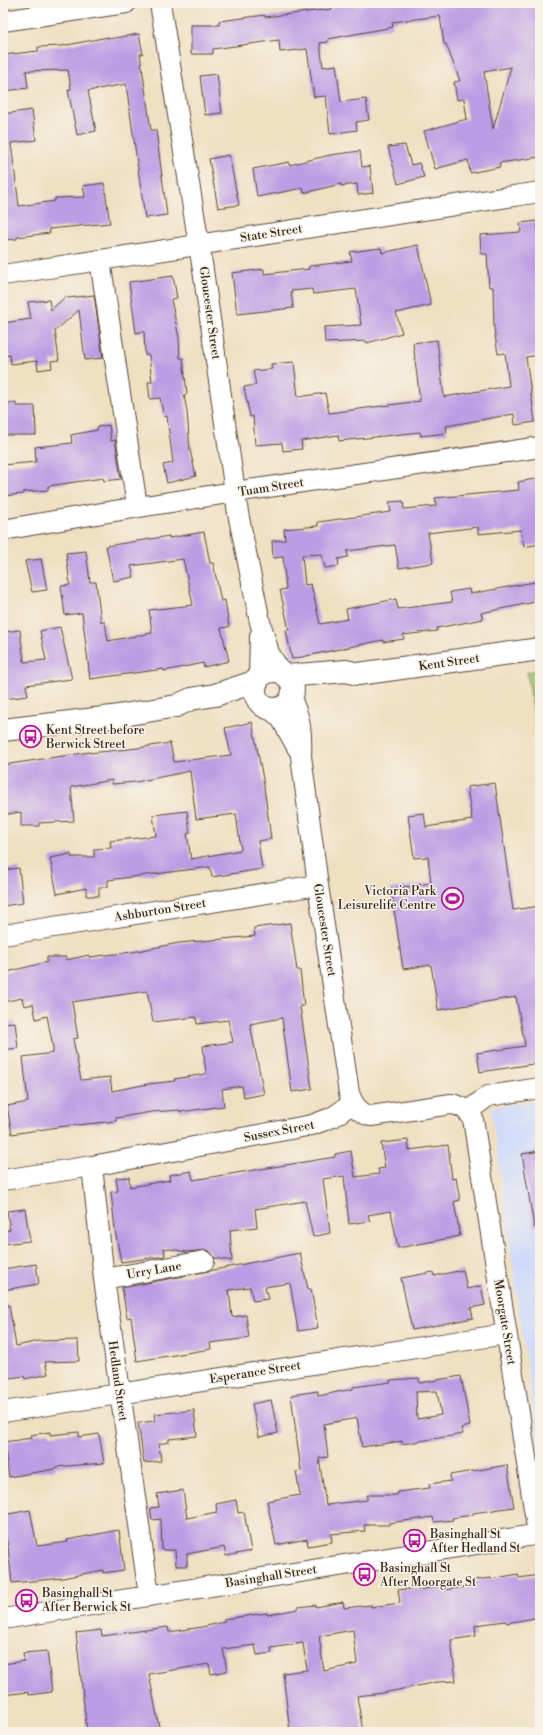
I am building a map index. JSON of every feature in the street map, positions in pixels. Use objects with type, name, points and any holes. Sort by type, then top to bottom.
[{"type":"main road","name":"Kent Street","points":[[287,685],[346,671],[358,674],[540,650]]},
{"type":"main road","points":[[3,730],[112,717],[176,706],[191,699],[216,695],[258,680],[266,672],[287,685],[284,705],[274,708],[265,705],[241,702],[190,708],[176,706]]},
{"type":"main road","points":[[258,680],[256,695],[265,705]]},
{"type":"street","points":[[3,21],[126,3]]},
{"type":"street","name":"Gloucester Street","points":[[160,3],[199,244],[236,492],[260,622],[269,653],[287,685],[298,711],[302,739],[301,756],[318,885],[349,1093],[353,1103]]},
{"type":"street","name":"State Street","points":[[3,275],[540,192]]},
{"type":"street","points":[[100,260],[137,506]]},
{"type":"street","name":"Tuam Street","points":[[3,530],[137,506],[540,447]]},
{"type":"street","name":"Gloucester Street","points":[[258,680],[260,622]]},
{"type":"street","name":"Gloucester Street","points":[[265,705],[281,718],[301,756]]},
{"type":"street","name":"Ashburton Street","points":[[3,935],[318,885]]},
{"type":"street","points":[[353,1103],[362,1113],[371,1116],[451,1104],[460,1105],[468,1111],[488,1096],[540,1088]]},
{"type":"street","name":"Sussex Street","points":[[3,1180],[92,1166],[312,1125],[333,1117],[353,1103]]},
{"type":"street","name":"Moorgate Street","points":[[468,1111],[476,1129],[506,1334],[539,1534]]},
{"type":"street","name":"Hedland Street","points":[[92,1166],[104,1279],[149,1595]]},
{"type":"street","name":"Urry Lane","points":[[104,1279],[204,1261]]},
{"type":"street","name":"Esperance Street","points":[[3,1412],[506,1334]]},
{"type":"street","name":"Basinghall Street","points":[[3,1619],[539,1534]]},
{"type":"shaded area","points":[[540,1101],[540,1461],[491,1107]]},
{"type":"green space","points":[[540,670],[540,752],[527,672]]},
{"type":"building","points":[[331,3],[344,3],[345,6],[355,4],[356,6],[372,3],[540,3],[540,157],[499,163],[500,167],[470,173],[468,160],[435,169],[424,131],[467,119],[464,99],[457,100],[454,82],[460,81],[446,44],[444,44],[440,16],[392,22],[393,27],[328,39],[328,42],[320,43],[323,67],[336,65],[341,102],[366,99],[369,120],[356,122],[357,130],[330,134],[326,96],[314,97],[307,49],[280,52],[279,40],[213,49],[213,54],[191,54],[191,25],[219,25],[219,21],[332,9]],"holes":[[[511,67],[493,129],[484,72]]]},
{"type":"building","points":[[139,34],[143,54],[140,54],[151,130],[156,130],[167,215],[145,218],[126,84],[88,91],[96,131],[77,135],[68,90],[71,89],[68,70],[26,71],[28,88],[5,91],[3,74],[3,55],[38,51],[38,47],[62,46],[108,37],[108,39]]},
{"type":"building","points":[[217,74],[222,113],[205,115],[200,76]]},
{"type":"building","points":[[32,110],[36,140],[11,143],[19,206],[55,201],[55,198],[85,197],[83,186],[104,183],[110,223],[49,229],[50,233],[3,240],[3,136],[6,136],[3,114]]},
{"type":"building","points":[[405,145],[411,165],[419,163],[424,177],[398,184],[388,147]]},
{"type":"building","points":[[360,151],[362,167],[370,166],[373,193],[358,195],[357,184],[341,186],[341,184],[304,193],[303,188],[257,197],[253,169],[289,162],[289,165],[330,155]]},
{"type":"building","points":[[229,155],[239,205],[218,208],[209,159]]},
{"type":"building","points":[[537,221],[538,233],[540,233],[540,355],[526,357],[535,422],[515,425],[514,414],[446,426],[447,433],[421,436],[420,432],[339,441],[338,435],[301,441],[302,449],[283,451],[282,443],[255,445],[253,416],[250,417],[244,387],[256,385],[253,371],[272,369],[271,364],[294,362],[298,397],[325,393],[329,413],[420,401],[413,343],[437,340],[444,397],[509,386],[505,353],[498,354],[494,329],[493,287],[489,287],[487,254],[481,254],[480,235],[521,232],[520,223]]},
{"type":"building","points":[[418,245],[431,305],[396,313],[402,333],[367,343],[366,341],[325,343],[324,327],[361,325],[356,289],[313,294],[312,289],[291,291],[293,308],[237,314],[232,273],[264,269],[264,274],[309,269],[309,266],[352,261],[350,252],[381,248],[382,253]]},
{"type":"building","points":[[173,276],[177,298],[171,299],[179,338],[180,358],[183,358],[187,394],[184,395],[190,450],[196,476],[167,483],[163,465],[173,463],[167,416],[164,417],[160,398],[150,399],[148,382],[152,382],[149,355],[145,355],[144,331],[136,333],[129,282]]},
{"type":"building","points":[[94,295],[103,358],[85,360],[79,310],[55,331],[59,360],[51,361],[52,368],[38,370],[37,361],[11,364],[10,355],[3,356],[3,323],[31,319],[28,302],[49,300],[51,310],[66,296],[68,298]]},
{"type":"building","points":[[3,403],[16,403],[16,406],[35,406],[36,435],[3,435]]},
{"type":"building","points":[[109,425],[111,441],[115,440],[121,479],[104,481],[103,478],[48,486],[48,490],[23,492],[23,494],[3,496],[3,465],[36,462],[35,447],[72,443],[71,435],[97,430],[97,427]]},
{"type":"building","points":[[540,478],[540,544],[524,547],[521,530],[478,534],[478,527],[428,533],[433,563],[399,568],[395,545],[347,551],[348,557],[338,559],[339,566],[325,568],[322,554],[302,555],[305,585],[311,584],[320,624],[348,619],[346,609],[396,599],[398,609],[452,602],[450,592],[469,589],[470,594],[540,581],[540,601],[481,613],[483,619],[437,628],[437,631],[403,635],[404,639],[383,642],[383,640],[292,659],[286,630],[289,630],[280,590],[286,589],[283,557],[273,558],[272,541],[285,540],[284,529],[318,526],[318,522],[391,512],[389,502],[403,501],[404,509],[436,506],[435,498],[519,490],[518,482]]},
{"type":"building","points":[[204,532],[210,563],[213,563],[221,601],[225,600],[229,627],[221,628],[229,661],[204,667],[203,663],[164,671],[164,669],[90,679],[82,613],[65,615],[61,586],[70,585],[66,553],[86,551],[90,582],[96,582],[101,622],[105,622],[108,641],[152,633],[149,610],[193,605],[183,559],[131,566],[134,577],[113,581],[106,546]]},
{"type":"building","points":[[41,559],[47,590],[32,592],[25,561]]},
{"type":"building","points":[[60,627],[72,679],[26,685],[28,696],[3,699],[3,632],[20,630],[24,662],[46,660],[40,631]]},
{"type":"building","points":[[252,722],[263,779],[271,839],[258,841],[262,869],[212,877],[210,867],[108,880],[108,887],[99,887],[99,896],[86,896],[86,888],[57,894],[50,858],[71,854],[71,857],[94,857],[94,849],[111,848],[110,841],[156,836],[153,815],[187,811],[190,833],[187,834],[191,859],[241,850],[236,814],[196,819],[190,771],[136,782],[112,784],[112,780],[71,787],[74,821],[39,823],[39,826],[21,826],[21,812],[3,815],[3,765],[90,752],[138,748],[170,743],[174,762],[231,755],[225,728]]},
{"type":"building","name":"Victoria Park Leisurelife Centre","points":[[495,783],[513,910],[540,906],[540,1063],[480,1072],[477,1053],[525,1046],[516,997],[438,1010],[431,965],[403,969],[391,889],[431,883],[428,857],[414,858],[408,815],[424,813],[426,827],[472,820],[467,787]]},
{"type":"building","points":[[19,868],[23,903],[3,906],[3,870]]},
{"type":"building","points":[[290,923],[297,970],[300,970],[304,1006],[300,1006],[312,1089],[292,1092],[282,1018],[250,1024],[264,1094],[244,1098],[242,1086],[222,1089],[224,1106],[180,1112],[180,1110],[151,1112],[116,1118],[116,1121],[58,1127],[12,1134],[7,1106],[28,1102],[23,1057],[53,1053],[53,1047],[47,1016],[36,1019],[33,1004],[24,1006],[22,998],[3,1002],[3,973],[47,962],[47,957],[66,957],[66,960],[89,955],[89,957],[132,952],[179,943],[255,936],[254,928]],"holes":[[[147,991],[153,1022],[196,1017],[197,1024],[228,1020],[233,1042],[203,1046],[206,1074],[174,1079],[175,1081],[148,1084],[112,1091],[110,1077],[81,1080],[73,1039],[78,1038],[72,1002]]]},
{"type":"building","points":[[15,1022],[18,1048],[3,1050],[3,1023]]},
{"type":"building","points":[[408,1140],[409,1150],[448,1145],[452,1179],[456,1178],[460,1200],[454,1202],[460,1236],[398,1248],[391,1211],[368,1215],[370,1221],[349,1224],[344,1176],[323,1179],[330,1233],[313,1237],[305,1201],[255,1209],[257,1227],[230,1230],[232,1261],[215,1258],[208,1250],[187,1252],[164,1248],[165,1256],[121,1262],[115,1230],[111,1192],[118,1191],[116,1178],[129,1177],[130,1187],[170,1180],[169,1175],[191,1171],[193,1180],[335,1157],[335,1154],[351,1151],[355,1177],[379,1174],[378,1169],[385,1168],[381,1143]]},
{"type":"building","points":[[540,1151],[540,1226],[534,1227],[522,1154]]},
{"type":"building","points":[[25,1209],[30,1241],[3,1244],[3,1231],[10,1230],[7,1211]]},
{"type":"building","points":[[300,1253],[308,1289],[311,1289],[318,1328],[298,1331],[290,1283],[265,1287],[268,1299],[253,1301],[250,1287],[229,1290],[232,1317],[246,1315],[249,1338],[210,1343],[211,1349],[137,1361],[131,1317],[127,1318],[122,1288]]},
{"type":"building","points":[[36,1264],[39,1284],[3,1290],[3,1269]]},
{"type":"building","points":[[463,1270],[467,1289],[481,1286],[485,1305],[471,1308],[473,1318],[412,1330],[401,1278],[433,1272],[434,1276]]},
{"type":"building","points":[[3,1305],[9,1305],[16,1346],[39,1341],[78,1340],[79,1361],[45,1362],[48,1374],[25,1379],[24,1376],[3,1379]]},
{"type":"building","points":[[461,1376],[470,1426],[461,1428],[463,1434],[402,1444],[402,1441],[362,1447],[357,1418],[324,1424],[328,1457],[319,1458],[326,1505],[367,1500],[367,1495],[397,1495],[397,1492],[430,1488],[429,1484],[451,1481],[450,1475],[507,1465],[514,1507],[473,1513],[473,1515],[452,1518],[453,1520],[434,1522],[433,1517],[389,1523],[389,1525],[364,1525],[365,1531],[331,1534],[332,1542],[308,1546],[307,1539],[276,1545],[267,1501],[300,1495],[296,1472],[301,1471],[291,1395],[318,1391],[318,1396],[353,1389],[353,1387],[391,1382],[390,1380],[419,1378],[419,1383]],"holes":[[[437,1391],[441,1415],[417,1419],[416,1392]]]},
{"type":"building","points":[[271,1400],[278,1433],[259,1437],[252,1404]]},
{"type":"building","points":[[194,1410],[197,1436],[169,1439],[169,1442],[159,1444],[161,1461],[144,1463],[138,1423],[155,1421],[154,1414]]},
{"type":"building","points":[[50,1432],[50,1435],[79,1432],[79,1437],[99,1434],[104,1463],[55,1467],[55,1469],[9,1477],[4,1442],[32,1438],[31,1435]]},
{"type":"building","points":[[183,1490],[187,1518],[217,1512],[216,1504],[236,1500],[238,1513],[244,1512],[251,1551],[226,1556],[224,1547],[187,1554],[187,1566],[176,1566],[175,1550],[162,1550],[161,1519],[152,1520],[150,1508],[159,1507],[157,1494]]},
{"type":"building","points":[[30,1510],[37,1546],[68,1542],[67,1540],[119,1530],[124,1570],[103,1573],[103,1570],[63,1578],[12,1583],[8,1547],[5,1533],[3,1533],[3,1515]]},
{"type":"building","points":[[518,1574],[519,1578],[540,1575],[540,1617],[507,1623],[506,1621],[475,1625],[476,1636],[451,1640],[456,1681],[437,1682],[383,1693],[357,1696],[363,1732],[290,1732],[283,1673],[307,1670],[303,1643],[271,1648],[272,1653],[257,1655],[255,1645],[223,1649],[227,1671],[211,1674],[209,1664],[149,1674],[160,1732],[87,1732],[76,1633],[101,1630],[102,1636],[168,1627],[169,1632],[224,1622],[224,1619],[267,1613],[267,1615],[298,1609],[298,1607],[316,1605],[316,1607],[343,1602],[344,1608],[371,1605],[371,1607],[400,1603],[398,1590],[418,1588],[418,1590],[442,1586],[443,1590],[475,1586],[474,1580],[491,1579]],"holes":[[[353,1630],[357,1664],[324,1671],[319,1636]]]},
{"type":"building","points":[[47,1651],[52,1692],[29,1695],[28,1692],[3,1695],[3,1664],[24,1661],[23,1653]]},
{"type":"place","name":"Kent Street before Berwick Street","points":[[30,737]]},
{"type":"place","name":"Victoria Park Leisurelife Centre","points":[[452,898]]},
{"type":"place","name":"Basinghall St After Hedland St","points":[[414,1541]]},
{"type":"place","name":"Basinghall St After Moorgate St","points":[[365,1575]]},
{"type":"place","name":"Basinghall St After Berwick St","points":[[26,1600]]}]
